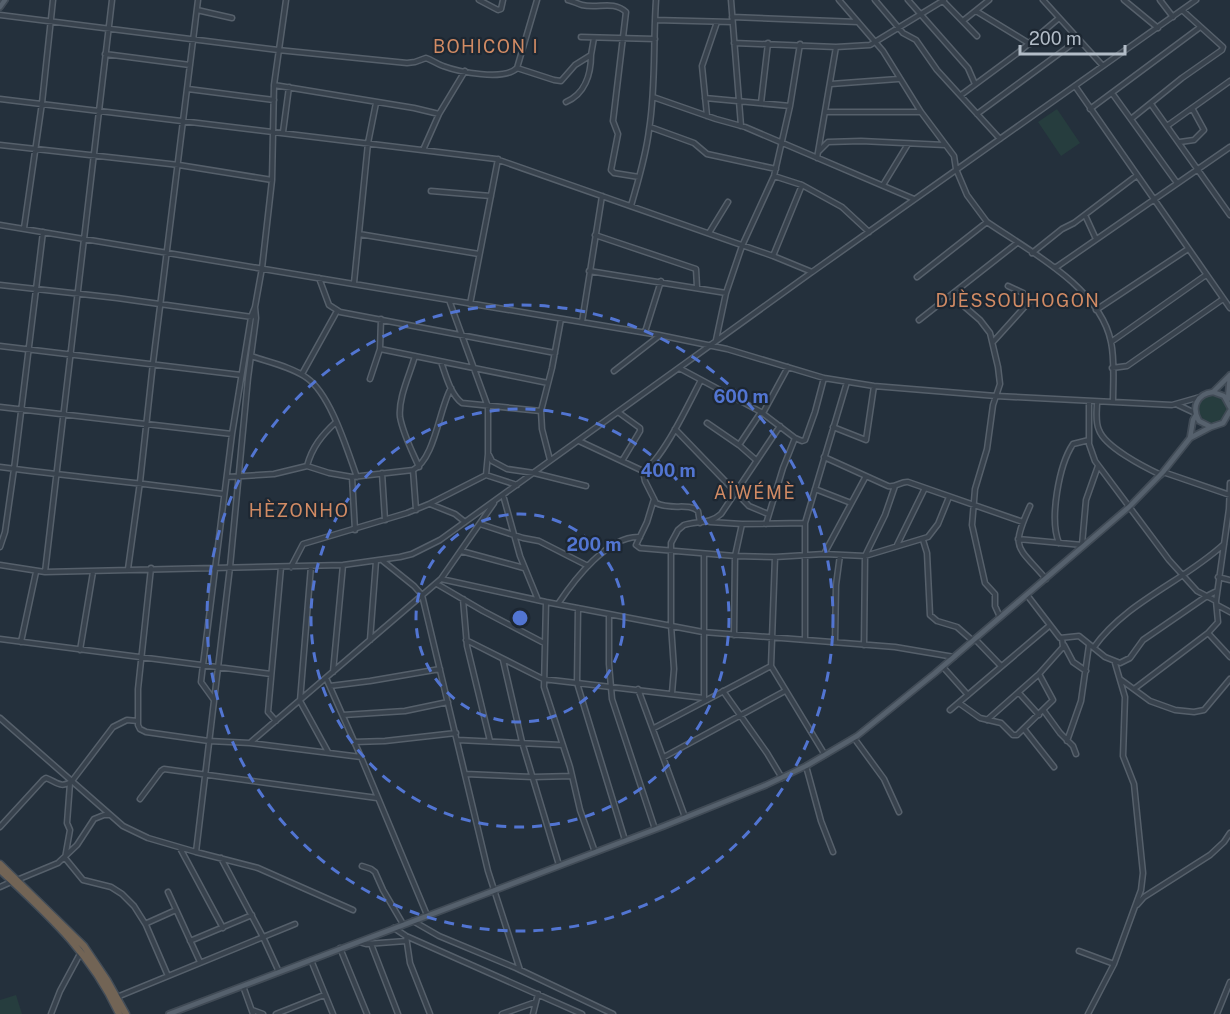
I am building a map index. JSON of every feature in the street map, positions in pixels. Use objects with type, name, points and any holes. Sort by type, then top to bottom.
[{"type":"highway","points":[[0,864],[82,951],[103,983],[119,1014]]},
{"type":"highway","points":[[0,870],[77,938],[94,959],[126,1014]]},
{"type":"main road","points":[[0,7],[6,0]]},
{"type":"main road","points":[[1211,427],[1205,425],[1196,414],[1195,406],[1200,396],[1213,392],[1230,375]]},
{"type":"main road","points":[[169,1014],[655,829],[782,778],[854,738],[943,667],[1129,507],[1162,473],[1190,438],[1223,423],[1229,417],[1230,375]]},
{"type":"main road","points":[[1213,392],[1224,396],[1229,405]]},
{"type":"main road","points":[[1190,438],[1196,414]]},
{"type":"street","points":[[24,228],[42,103],[53,0]]},
{"type":"street","points":[[45,572],[112,0]]},
{"type":"street","points":[[128,569],[198,0]]},
{"type":"street","points":[[214,700],[201,681],[232,434],[262,268],[272,180],[274,86],[286,0]]},
{"type":"street","points":[[479,0],[498,10],[501,9],[503,0]]},
{"type":"street","points":[[0,15],[278,50],[407,63],[426,58],[440,65],[465,71],[502,75],[513,72],[517,68],[537,0]]},
{"type":"street","points":[[568,0],[585,6],[611,4],[624,9],[627,17],[622,38],[613,121],[618,134],[611,172],[639,177]]},
{"type":"street","points":[[631,206],[650,127],[656,0]]},
{"type":"street","points":[[731,0],[741,126]]},
{"type":"street","points":[[839,0],[876,42],[898,79],[954,156],[956,169],[967,195],[987,222],[1055,268],[1085,295],[1096,310],[1111,342],[1113,402]]},
{"type":"street","points":[[875,0],[905,34],[916,40],[931,63],[999,139]]},
{"type":"street","points":[[908,0],[968,68],[975,84]]},
{"type":"street","points":[[735,43],[862,47],[876,42],[944,0],[977,36]]},
{"type":"street","points":[[964,20],[988,0]]},
{"type":"street","points":[[1043,0],[1103,66]]},
{"type":"street","points":[[1124,0],[1158,28]]},
{"type":"street","points":[[1160,0],[1173,17]]},
{"type":"street","points":[[0,565],[36,572],[93,572],[150,568],[343,565],[412,554],[429,546],[1196,0]]},
{"type":"street","points":[[197,10],[232,18]]},
{"type":"street","points":[[1131,119],[1182,78],[1222,50],[1223,47],[1219,43],[1199,28],[1182,10]]},
{"type":"street","points":[[976,11],[1030,44]]},
{"type":"street","points":[[961,95],[1030,44],[1059,18]]},
{"type":"street","points":[[656,20],[859,22]]},
{"type":"street","points":[[707,116],[703,60],[717,22]]},
{"type":"street","points":[[1090,108],[1199,28]]},
{"type":"street","points":[[581,37],[655,39]]},
{"type":"street","points":[[566,102],[575,98],[582,90],[590,68],[594,38]]},
{"type":"street","points":[[977,114],[1079,39]]},
{"type":"street","points":[[761,103],[768,43]]},
{"type":"street","points":[[716,341],[726,293],[742,246],[776,169],[790,106],[800,44]]},
{"type":"street","points":[[817,158],[836,47]]},
{"type":"street","points":[[105,54],[190,65]]},
{"type":"street","points":[[517,68],[559,81],[575,65],[591,55]]},
{"type":"street","points":[[423,150],[439,114],[465,71]]},
{"type":"street","points":[[831,84],[898,79]]},
{"type":"street","points":[[1167,126],[1230,81]]},
{"type":"street","points":[[274,86],[439,114]]},
{"type":"street","points":[[1075,86],[1230,308]]},
{"type":"street","points":[[283,132],[289,87]]},
{"type":"street","points":[[188,88],[274,100]]},
{"type":"street","points":[[1112,93],[1177,183]]},
{"type":"street","points":[[653,97],[741,126],[914,199]]},
{"type":"street","points":[[705,98],[790,106]]},
{"type":"street","points":[[0,99],[498,159],[773,256],[812,272]]},
{"type":"street","points":[[354,283],[368,143],[376,103]]},
{"type":"street","points":[[1151,104],[1230,215]]},
{"type":"street","points":[[1179,142],[1194,140],[1204,131],[1192,108]]},
{"type":"street","points":[[826,112],[921,112]]},
{"type":"street","points":[[650,127],[693,143],[707,154],[776,169]]},
{"type":"street","points":[[821,137],[828,142],[861,141],[946,145]]},
{"type":"street","points":[[819,151],[828,142]]},
{"type":"street","points":[[883,185],[908,144]]},
{"type":"street","points":[[0,145],[179,165],[272,180]]},
{"type":"street","points":[[1055,268],[1230,147]]},
{"type":"street","points":[[954,156],[966,162]]},
{"type":"street","points":[[470,304],[498,159]]},
{"type":"street","points":[[774,176],[802,185],[842,207],[869,232]]},
{"type":"street","points":[[1032,253],[1136,176]]},
{"type":"street","points":[[773,256],[802,185]]},
{"type":"street","points":[[431,191],[491,196]]},
{"type":"street","points":[[582,322],[602,196]]},
{"type":"street","points":[[709,234],[729,202]]},
{"type":"street","points":[[1085,215],[1096,239]]},
{"type":"street","points":[[916,277],[987,222]]},
{"type":"street","points":[[0,225],[659,335],[710,345],[824,378],[874,386],[1096,402],[1178,404],[1200,396]]},
{"type":"street","points":[[0,547],[5,532],[14,469],[43,232]]},
{"type":"street","points":[[359,234],[480,254]]},
{"type":"street","points":[[595,235],[696,269],[697,288]]},
{"type":"street","points":[[919,320],[1017,243]]},
{"type":"street","points":[[1096,310],[1188,249]]},
{"type":"street","points":[[589,271],[726,293]]},
{"type":"street","points":[[1111,342],[1206,275]]},
{"type":"street","points":[[319,278],[328,305],[337,311],[461,333],[555,353]]},
{"type":"street","points":[[645,333],[661,281]]},
{"type":"street","points":[[0,285],[162,304],[253,318]]},
{"type":"street","points":[[993,342],[1029,302],[1023,293],[1008,286]]},
{"type":"street","points":[[951,295],[990,333],[1000,376],[993,405],[987,449],[978,477],[973,505],[973,528],[982,574],[986,585],[995,594],[995,606],[1001,618]]},
{"type":"street","points":[[1112,368],[1127,366],[1223,299]]},
{"type":"street","points":[[450,300],[488,407],[486,475]]},
{"type":"street","points":[[302,374],[337,311]]},
{"type":"street","points":[[196,852],[230,567],[253,318]]},
{"type":"street","points":[[370,379],[380,349],[381,319]]},
{"type":"street","points":[[550,460],[542,429],[541,411],[561,319]]},
{"type":"street","points":[[614,371],[659,335]]},
{"type":"street","points":[[0,346],[241,375]]},
{"type":"street","points":[[380,349],[548,383]]},
{"type":"street","points":[[250,356],[302,374],[315,385],[336,422],[357,477]]},
{"type":"street","points":[[415,356],[401,405],[400,417],[419,467]]},
{"type":"street","points":[[440,361],[451,388],[462,403],[541,411]]},
{"type":"street","points":[[739,445],[762,412],[788,367]]},
{"type":"street","points":[[679,368],[762,412],[795,438],[804,441],[824,378]]},
{"type":"street","points":[[643,471],[650,466],[675,429],[701,380]]},
{"type":"street","points":[[805,640],[805,523],[847,382]]},
{"type":"street","points":[[833,427],[866,440],[874,386]]},
{"type":"street","points":[[227,477],[274,474],[307,466],[329,474],[352,477],[413,470],[424,461],[445,399],[451,388]]},
{"type":"street","points":[[1089,401],[1090,452],[1098,466],[1183,576],[1197,591],[1230,612]]},
{"type":"street","points":[[1096,402],[1098,427],[1102,437],[1124,454],[1162,473],[1230,495]]},
{"type":"street","points":[[238,403],[245,404]]},
{"type":"street","points":[[1178,404],[1196,414]]},
{"type":"street","points":[[0,407],[232,434]]},
{"type":"street","points":[[618,412],[640,428],[622,461]]},
{"type":"street","points":[[307,466],[317,442],[336,422]]},
{"type":"street","points":[[707,423],[756,460]]},
{"type":"street","points":[[707,522],[721,514],[780,426]]},
{"type":"street","points":[[675,429],[736,493],[755,509],[768,513]]},
{"type":"street","points":[[766,524],[795,438]]},
{"type":"street","points":[[1059,543],[1054,524],[1055,505],[1063,470],[1073,444],[1089,440]]},
{"type":"street","points":[[578,441],[643,471]]},
{"type":"street","points":[[488,454],[492,461],[500,466],[586,486]]},
{"type":"street","points":[[824,457],[888,486],[904,482],[1023,522]]},
{"type":"street","points":[[1017,539],[1084,545],[1086,500],[1098,466]]},
{"type":"street","points":[[0,467],[224,494]]},
{"type":"street","points":[[413,470],[416,510]]},
{"type":"street","points":[[643,471],[645,481],[654,499],[660,505],[696,508],[700,516],[700,523]]},
{"type":"street","points":[[382,473],[386,520]]},
{"type":"street","points":[[291,567],[303,544],[416,510],[486,475],[517,485]]},
{"type":"street","points":[[824,554],[866,476]]},
{"type":"street","points":[[352,477],[355,530]]},
{"type":"street","points":[[1134,689],[1208,633],[1218,622],[1216,603],[1218,577],[1229,509],[1230,483]]},
{"type":"street","points":[[864,645],[865,556],[885,515],[895,486]]},
{"type":"street","points":[[896,546],[925,488]]},
{"type":"street","points":[[815,489],[851,503]]},
{"type":"street","points":[[503,495],[524,568],[538,600]]},
{"type":"street","points":[[654,499],[647,522],[636,545],[638,548],[704,555],[775,557],[824,554],[865,556],[923,540],[938,525],[949,497]]},
{"type":"street","points":[[250,742],[436,584],[495,501]]},
{"type":"street","points":[[429,504],[455,514],[465,522]]},
{"type":"street","points":[[1030,506],[1017,539],[1020,549],[1046,579]]},
{"type":"street","points":[[672,693],[674,669],[671,626],[671,552],[672,540],[678,530],[684,525],[707,522],[805,523]]},
{"type":"street","points":[[480,524],[539,541],[588,566]]},
{"type":"street","points":[[734,635],[735,556],[742,524]]},
{"type":"street","points":[[558,604],[588,566],[619,540],[640,537]]},
{"type":"street","points":[[923,540],[926,548],[930,615],[937,621],[957,627],[1001,666]]},
{"type":"street","points":[[1067,741],[1081,701],[1091,646],[1116,621],[1141,602],[1183,576],[1224,544]]},
{"type":"street","points":[[461,551],[524,568]]},
{"type":"street","points":[[704,555],[704,700]]},
{"type":"street","points":[[835,642],[836,585],[840,555]]},
{"type":"street","points":[[775,557],[770,639],[771,666],[825,755]]},
{"type":"street","points":[[382,560],[414,586],[422,596],[488,871],[520,970]]},
{"type":"street","points":[[370,640],[376,561]]},
{"type":"street","points":[[333,672],[343,565]]},
{"type":"street","points":[[311,566],[300,701],[328,752]]},
{"type":"street","points":[[276,721],[268,712],[281,567]]},
{"type":"street","points":[[150,568],[138,689],[140,729],[146,732],[209,741],[250,742],[361,757]]},
{"type":"street","points":[[21,642],[36,572]]},
{"type":"street","points":[[80,650],[93,572]]},
{"type":"street","points":[[1218,577],[1230,580]]},
{"type":"street","points":[[441,579],[703,632],[770,639],[835,642],[922,651],[954,657]]},
{"type":"street","points":[[436,584],[544,643]]},
{"type":"street","points":[[1115,663],[1128,660],[1143,640],[1217,591]]},
{"type":"street","points":[[1027,595],[1049,626],[1062,638],[1073,662],[1086,671]]},
{"type":"street","points":[[463,599],[466,640],[490,741]]},
{"type":"street","points":[[546,602],[544,687],[572,776],[580,810],[595,852]]},
{"type":"street","points":[[578,608],[577,683],[625,840]]},
{"type":"street","points":[[609,614],[610,687],[655,829]]},
{"type":"street","points":[[950,710],[1049,626]]},
{"type":"street","points":[[1208,633],[1230,657]]},
{"type":"street","points":[[1062,638],[1077,635],[1115,663],[1125,697],[1123,756],[1134,784],[1143,873],[1141,890],[1114,964],[1088,1014]]},
{"type":"street","points":[[0,639],[271,675]]},
{"type":"street","points":[[466,640],[543,679],[672,693],[704,700]]},
{"type":"street","points":[[987,720],[1052,662],[1064,645]]},
{"type":"street","points":[[503,660],[522,742],[559,865]]},
{"type":"street","points":[[654,728],[771,666]]},
{"type":"street","points":[[943,667],[968,695]]},
{"type":"street","points":[[330,686],[440,669]]},
{"type":"street","points":[[959,703],[980,718],[1001,723],[1013,735],[1017,735],[1053,700],[1039,674]]},
{"type":"street","points":[[326,678],[427,915]]},
{"type":"street","points":[[1120,679],[1145,698],[1163,706],[1194,712],[1204,710],[1230,679]]},
{"type":"street","points":[[638,689],[685,817]]},
{"type":"street","points":[[664,758],[785,691]]},
{"type":"street","points":[[723,692],[782,778]]},
{"type":"street","points":[[1018,693],[1039,715]]},
{"type":"street","points":[[343,714],[405,711],[448,702]]},
{"type":"street","points":[[1044,711],[1077,754]]},
{"type":"street","points":[[0,718],[123,826],[148,838],[258,868],[353,909]]},
{"type":"street","points":[[0,827],[46,778],[57,785],[71,782],[113,728],[127,720],[138,721]]},
{"type":"street","points":[[1024,729],[1054,767]]},
{"type":"street","points":[[354,742],[456,734]]},
{"type":"street","points":[[854,738],[884,779],[899,812]]},
{"type":"street","points":[[457,740],[562,745]]},
{"type":"street","points":[[806,766],[821,820],[833,852]]},
{"type":"street","points":[[140,799],[164,769],[378,798]]},
{"type":"street","points":[[466,774],[572,776]]},
{"type":"street","points":[[71,782],[67,823],[70,830],[65,858],[83,880],[111,887],[134,906],[146,925],[168,976]]},
{"type":"street","points":[[0,886],[51,867],[65,858],[77,845],[94,819],[111,815]]},
{"type":"street","points":[[1133,910],[1144,897],[1219,849],[1230,832]]},
{"type":"street","points":[[180,847],[223,928]]},
{"type":"street","points":[[221,858],[279,972]]},
{"type":"street","points":[[362,866],[373,870],[382,890],[403,924]]},
{"type":"street","points":[[168,892],[200,962]]},
{"type":"street","points":[[146,925],[147,922],[176,910]]},
{"type":"street","points":[[190,941],[252,915]]},
{"type":"street","points":[[413,921],[438,936],[520,970],[613,1014]]},
{"type":"street","points":[[117,997],[295,924]]},
{"type":"street","points":[[394,928],[406,939],[582,1014]]},
{"type":"street","points":[[358,942],[370,944],[406,939]]},
{"type":"street","points":[[406,939],[414,975],[430,1014]]},
{"type":"street","points":[[370,944],[398,1014]]},
{"type":"street","points":[[340,948],[367,1014]]},
{"type":"street","points":[[51,1014],[60,991],[82,951]]},
{"type":"street","points":[[1079,951],[1114,964]]},
{"type":"street","points":[[310,959],[333,1014]]},
{"type":"street","points":[[1217,1014],[1230,982]]},
{"type":"street","points":[[243,986],[252,1012],[263,1014]]},
{"type":"street","points":[[533,1014],[538,994]]},
{"type":"street","points":[[276,1014],[324,995]]},
{"type":"street","points":[[502,1014],[536,1002]]},
{"type":"green space","points":[[1057,109],[1080,143],[1061,156],[1038,122]]},
{"type":"green space","points":[[1213,395],[1223,399],[1227,409],[1223,419],[1213,423],[1203,419],[1199,409],[1203,399]]},
{"type":"green space","points":[[16,995],[22,1014],[0,1014],[0,1000]]},
{"type":"district","name":"BOHICON I","points":[[486,46]]},
{"type":"district","name":"DJÈSSOUHOGON","points":[[1018,300]]},
{"type":"district","name":"AÏWÉMÈ","points":[[755,492]]},
{"type":"district","name":"HÈZONHO","points":[[299,510]]}]
